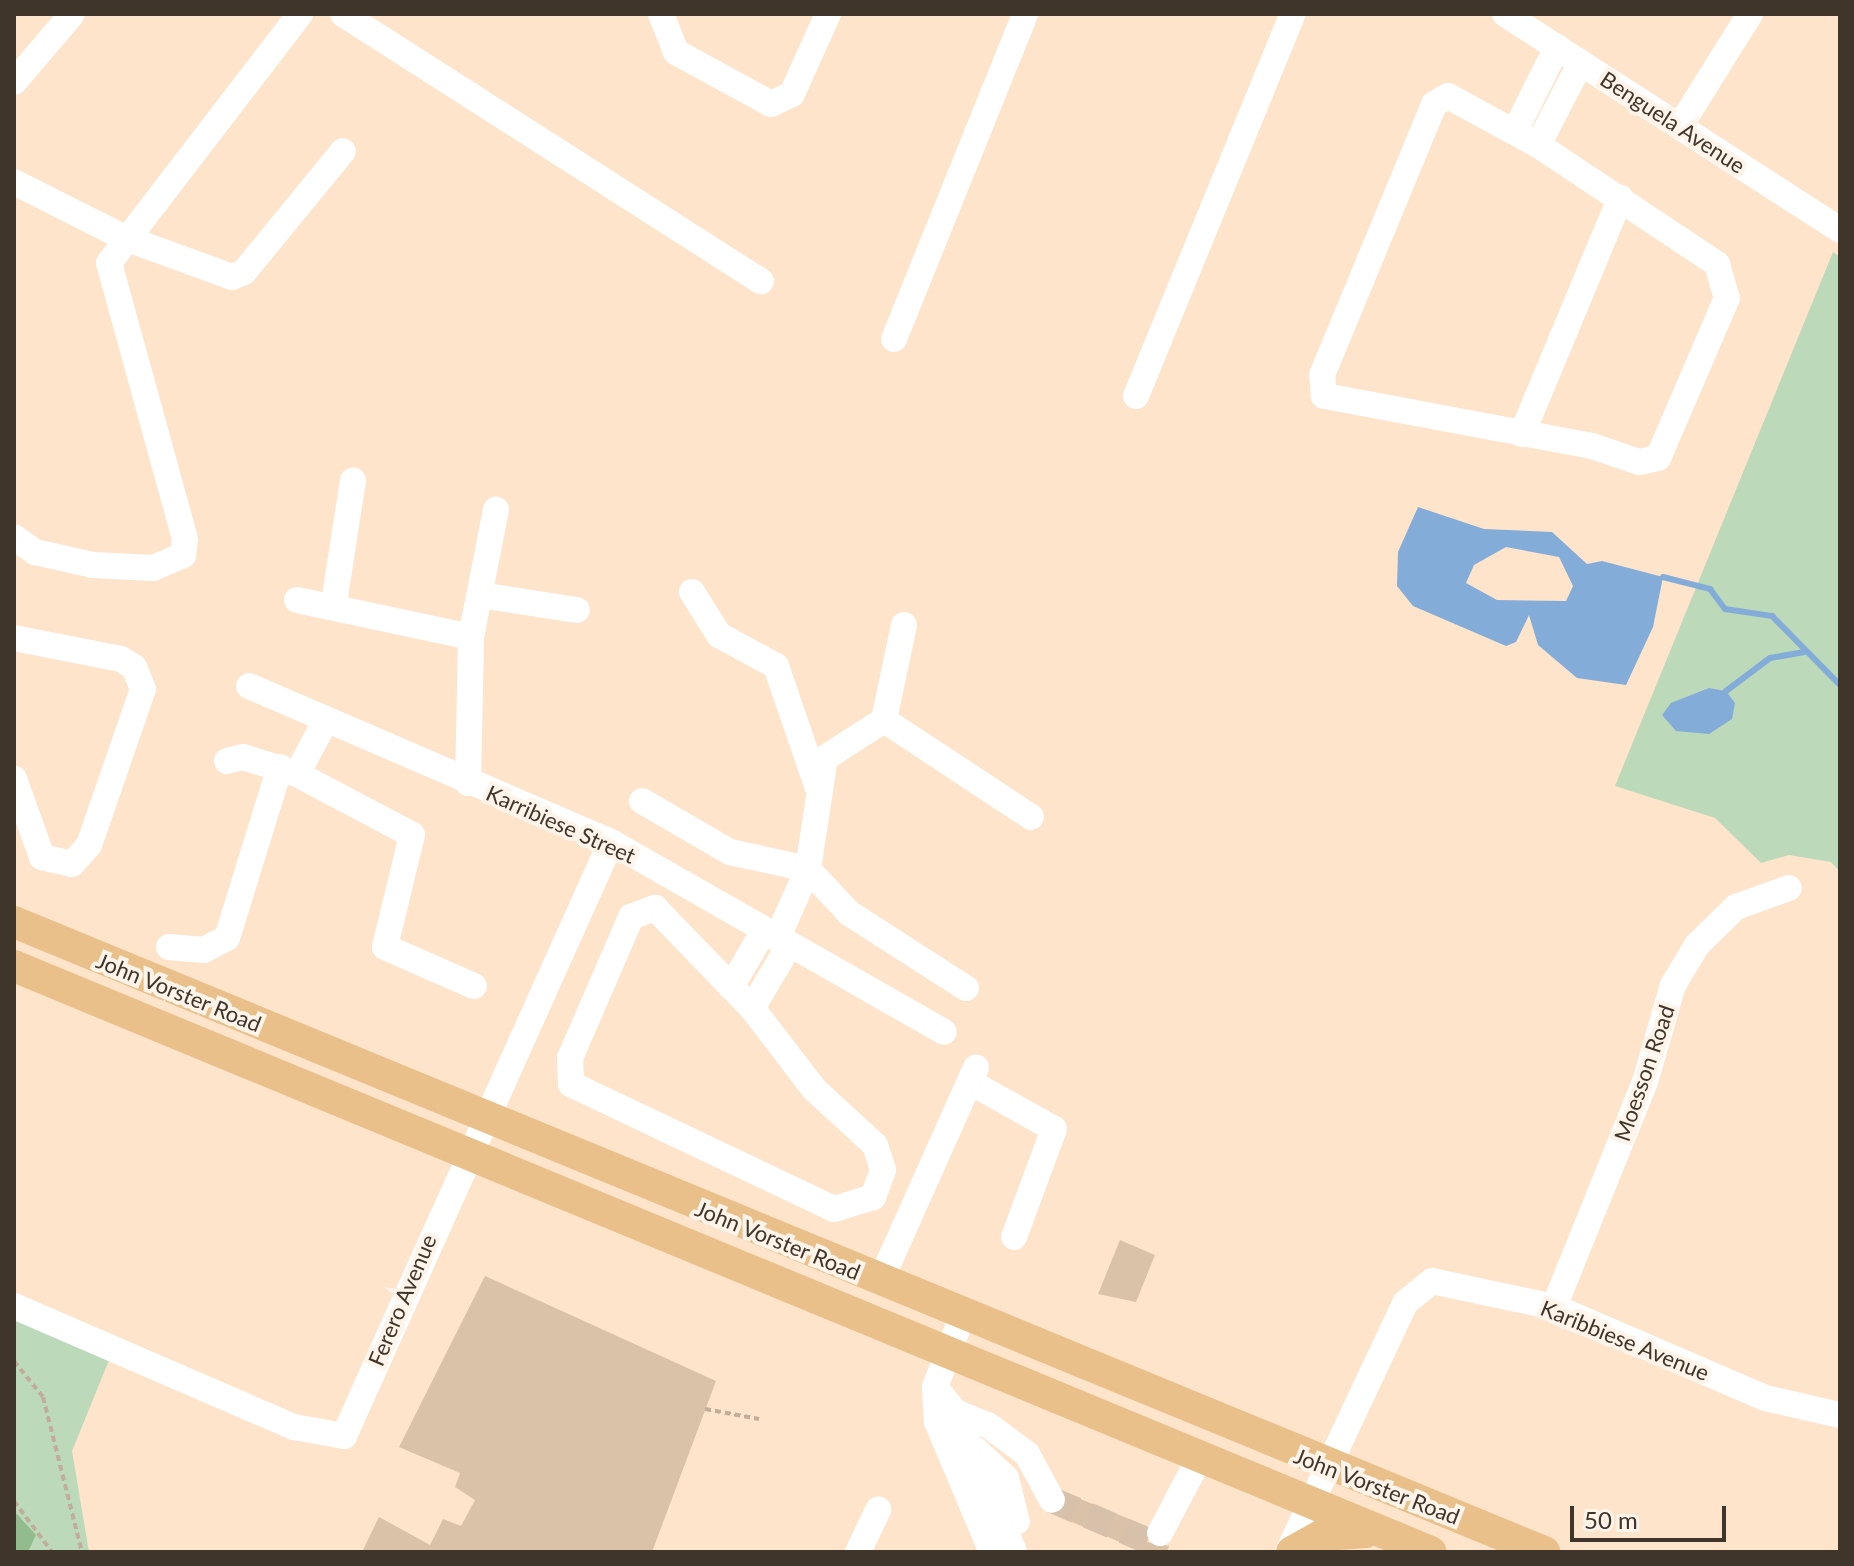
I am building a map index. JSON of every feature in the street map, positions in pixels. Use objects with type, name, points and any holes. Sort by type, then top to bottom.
[{"type":"main road","name":"John Vorster Road","points":[[14,922],[962,1317],[1329,1468],[1541,1551]]},
{"type":"main road","name":"John Vorster Road","points":[[14,966],[947,1350],[1310,1507],[1431,1552]]},
{"type":"main road","points":[[1290,1552],[1334,1533],[1385,1533]]},
{"type":"street","points":[[14,82],[72,14]]},
{"type":"street","points":[[14,537],[35,552],[93,565],[153,568],[183,555],[185,539],[108,272],[125,238],[300,14]]},
{"type":"street","points":[[343,14],[761,281]]},
{"type":"street","points":[[661,14],[676,52],[771,104],[792,94],[828,14]]},
{"type":"street","points":[[894,339],[1025,14]]},
{"type":"street","points":[[1136,396],[1293,14]]},
{"type":"street","name":"Benguela Avenue","points":[[1505,14],[1840,230]]},
{"type":"street","points":[[1680,126],[1750,14]]},
{"type":"street","points":[[1515,131],[1557,47]]},
{"type":"street","points":[[1538,145],[1581,62]]},
{"type":"street","points":[[1456,96],[1515,131],[1710,256],[1726,288],[1665,449],[1639,462],[1522,434],[1332,401],[1321,386],[1434,104],[1456,96]]},
{"type":"street","points":[[14,182],[125,238],[238,276],[343,151]]},
{"type":"street","points":[[1522,434],[1620,198]]},
{"type":"street","points":[[334,603],[353,480]]},
{"type":"street","points":[[468,783],[471,637],[496,509]]},
{"type":"street","points":[[692,592],[719,635],[776,666],[817,786]]},
{"type":"street","points":[[480,595],[577,610]]},
{"type":"street","points":[[297,600],[334,603],[471,637]]},
{"type":"street","points":[[752,1008],[776,939],[808,869],[817,786],[825,758],[884,720],[904,625]]},
{"type":"street","points":[[14,638],[121,659],[134,667],[143,689],[89,845],[72,864],[42,857],[14,779]]},
{"type":"street","name":"Karribiese Street","points":[[249,686],[468,783],[611,842],[776,939],[944,1032]]},
{"type":"street","points":[[169,947],[204,950],[227,938],[288,770],[326,720]]},
{"type":"street","points":[[884,720],[1031,817]]},
{"type":"street","points":[[227,761],[288,770],[412,835],[385,947],[474,986]]},
{"type":"street","points":[[642,801],[730,852],[808,869],[849,913],[966,988]]},
{"type":"street","name":"Ferero Avenue","points":[[14,1306],[294,1427],[344,1436],[467,1150],[488,1120],[611,842]]},
{"type":"street","name":"Moesson Road","points":[[1554,1307],[1645,1082],[1673,985],[1697,945],[1736,907],[1789,888]]},
{"type":"street","points":[[638,909],[666,915],[752,1008],[815,1090],[882,1156],[880,1184],[859,1205],[819,1202],[571,1084],[570,1058],[638,909]]},
{"type":"street","points":[[731,987],[776,939]]},
{"type":"street","points":[[880,1282],[973,1075],[1054,1129],[1014,1237]]},
{"type":"street","name":"Karibbiese Avenue","points":[[1329,1468],[1405,1303],[1420,1286],[1444,1281],[1554,1307],[1765,1398],[1840,1415]]},
{"type":"street","points":[[962,1317],[935,1387],[944,1443],[992,1552]]},
{"type":"street","points":[[935,1387],[955,1412],[1014,1552]]},
{"type":"street","points":[[955,1412],[999,1432],[1036,1468],[1052,1500]]},
{"type":"street","points":[[972,1448],[1006,1478],[1017,1520],[1014,1552]]},
{"type":"street","points":[[1160,1533],[1200,1457]]},
{"type":"street","points":[[1006,1478],[1036,1468]]},
{"type":"street","points":[[1290,1552],[1329,1468]]},
{"type":"street","points":[[858,1552],[878,1510]]},
{"type":"path","points":[[14,1361],[43,1397],[82,1552]]},
{"type":"path","points":[[705,1409],[759,1419]]},
{"type":"path","points":[[14,1501],[52,1552]]},
{"type":"green space","points":[[1833,252],[1840,257],[1840,872],[1831,862],[1789,855],[1761,863],[1715,818],[1615,786]]},
{"type":"green space","points":[[14,1308],[114,1348],[72,1451],[89,1552],[14,1552]]},
{"type":"green space","points":[[14,1511],[36,1535],[28,1552],[14,1552]]},
{"type":"water","points":[[1418,507],[1484,529],[1552,532],[1587,564],[1602,561],[1663,577],[1653,627],[1626,685],[1577,678],[1538,645],[1529,615],[1516,642],[1506,646],[1413,606],[1397,586],[1398,552]],"holes":[[[1506,547],[1559,557],[1573,586],[1566,601],[1497,600],[1466,583],[1474,565]]]},
{"type":"water","points":[[1709,688],[1726,691],[1735,703],[1732,719],[1709,734],[1676,731],[1662,715],[1671,703]]},
{"type":"building","points":[[1120,1240],[1155,1255],[1136,1302],[1098,1294]]},
{"type":"building","points":[[485,1276],[716,1381],[652,1552],[362,1552],[379,1517],[430,1545],[443,1519],[461,1526],[475,1500],[455,1487],[460,1473],[399,1447]]},
{"type":"building","points":[[1066,1493],[1146,1526],[1147,1542],[1169,1546],[1167,1552],[1144,1552],[1055,1515],[1066,1508]]},
{"type":"waterway","points":[[1663,577],[1710,589],[1725,609],[1772,616],[1840,685]]},
{"type":"waterway","points":[[1726,691],[1770,658],[1804,652]]},
{"type":"tunnel","points":[[1052,1500],[1155,1544]]}]
